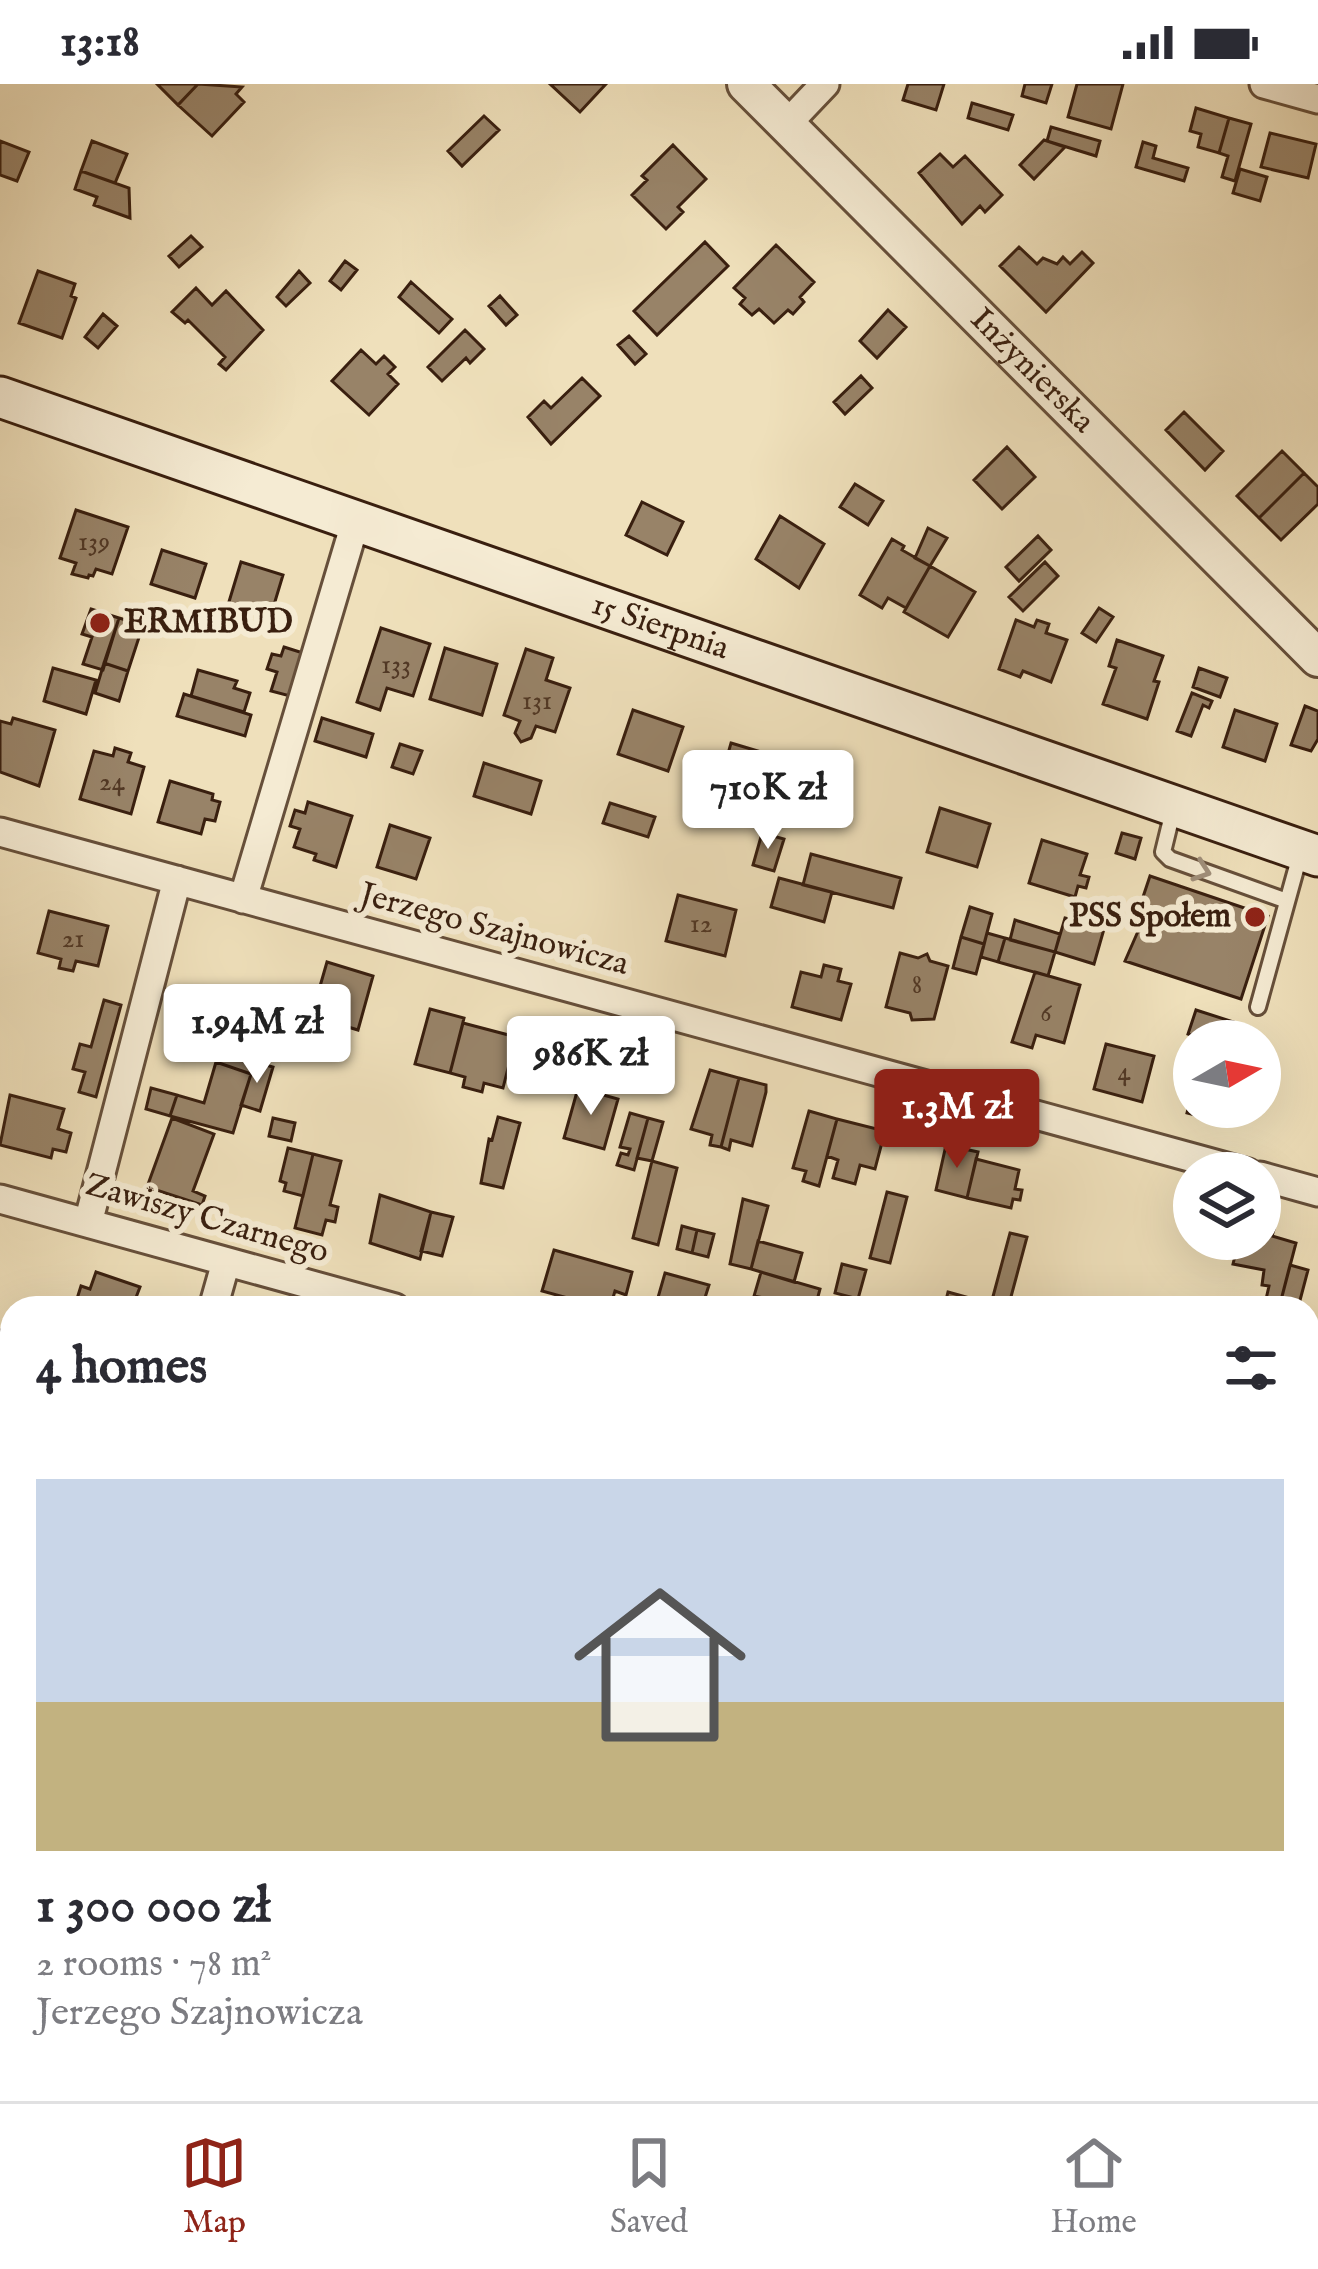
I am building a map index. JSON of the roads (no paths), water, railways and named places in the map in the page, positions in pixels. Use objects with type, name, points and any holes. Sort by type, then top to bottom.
[{"type":"main road","name":"15 Sierpnia","points":[[0,397],[1310,853]]},
{"type":"street","name":"Inżynierska","points":[[746,84],[1318,658]]},
{"type":"street","points":[[786,125],[825,84]]},
{"type":"street","points":[[1264,84],[1318,99]]},
{"type":"street","points":[[243,899],[356,520]]},
{"type":"street","name":"Jerzego Szajnowicza","points":[[0,832],[1173,1153]]},
{"type":"street","points":[[88,1223],[177,880]]},
{"type":"street","points":[[1281,1182],[1318,1192]]},
{"type":"street","name":"Zawiszy Czarnego","points":[[0,1199],[350,1296]]},
{"type":"street","points":[[216,1296],[226,1262]]},
{"type":"lane","points":[[1174,806],[1163,842],[1169,859],[1288,901]]},
{"type":"lane","points":[[1258,1007],[1288,901],[1310,853]]},
{"type":"place","name":"ERMIBUD","points":[[100,623]]},
{"type":"place","name":"PSS Społem","points":[[1255,917]]}]
